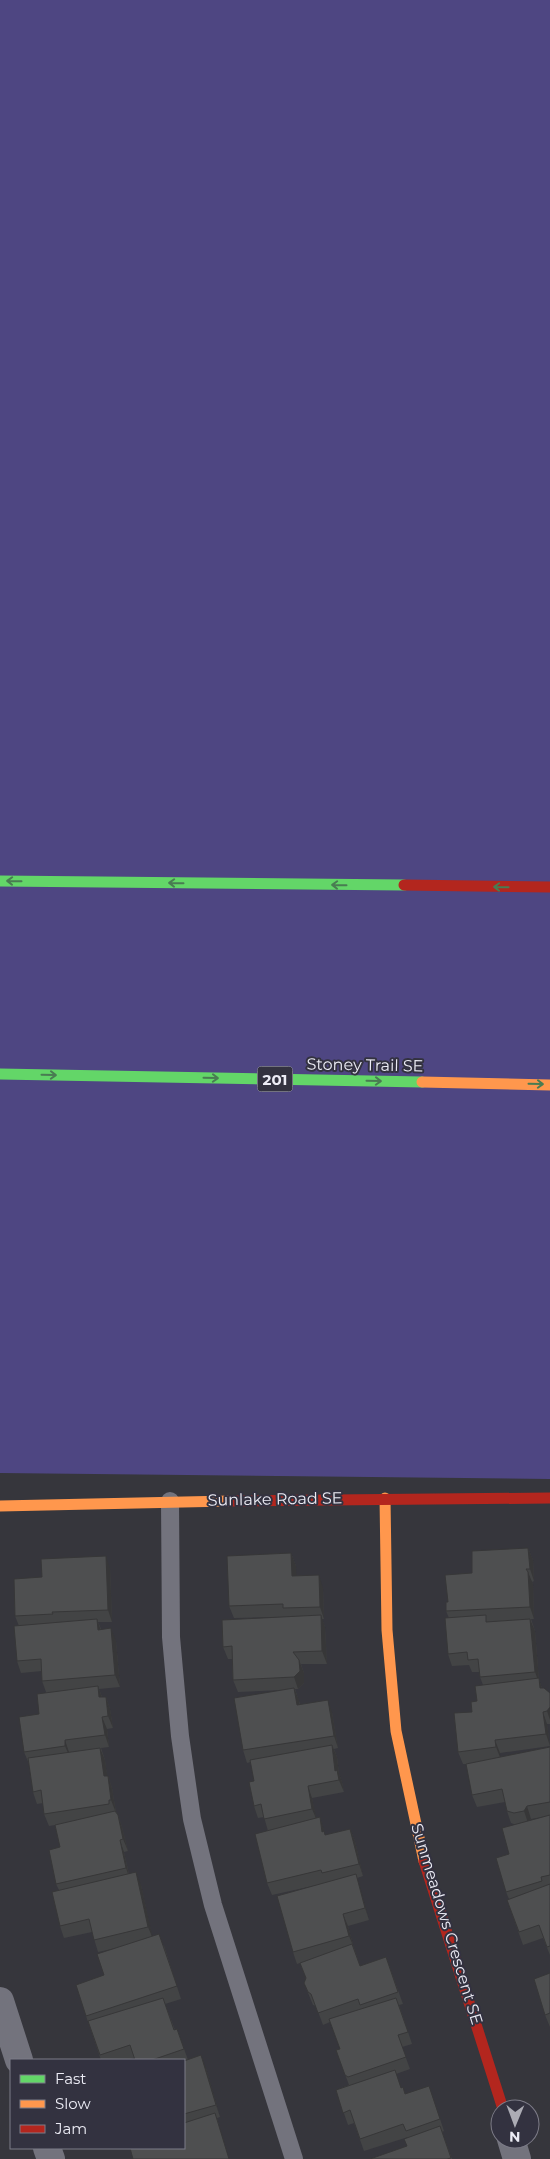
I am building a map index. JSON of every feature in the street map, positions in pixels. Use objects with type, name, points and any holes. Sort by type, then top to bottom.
[{"type":"main road","points":[[0,881],[550,887]]},
{"type":"main road","name":"Stoney Trail SE","points":[[0,1074],[550,1085]]},
{"type":"main road","name":"Sunmeadows Crescent SE","points":[[385,1498],[387,1630],[396,1731],[424,1861],[501,2099]]},
{"type":"main road","name":"Sunlake Road SE","points":[[0,1506],[170,1501],[550,1498]]},
{"type":"street","points":[[0,2001],[19,2059]]},
{"type":"lane","points":[[170,1501],[171,1637],[180,1736],[192,1819],[213,1905],[294,2159]]},
{"type":"shaded area","points":[[0,0],[550,0],[550,1479],[0,1473]]},
{"type":"building","points":[[528,1548],[530,1569],[526,1569],[528,1572],[530,1607],[446,1611],[446,1602],[448,1602],[445,1575],[472,1573],[472,1551]]},
{"type":"building","points":[[291,1553],[292,1576],[319,1575],[320,1607],[283,1608],[283,1604],[229,1606],[227,1556]]},
{"type":"building","points":[[106,1556],[108,1610],[52,1612],[53,1614],[15,1616],[14,1579],[42,1577],[41,1559]]},
{"type":"building","points":[[321,1615],[322,1651],[293,1652],[299,1660],[300,1671],[294,1677],[233,1680],[232,1646],[223,1647],[222,1620]]},
{"type":"building","points":[[486,1615],[486,1622],[530,1619],[535,1672],[480,1677],[478,1659],[468,1660],[467,1652],[448,1654],[445,1618]]},
{"type":"building","points":[[97,1619],[98,1630],[111,1628],[115,1675],[42,1681],[41,1659],[17,1661],[14,1626]]},
{"type":"building","points":[[539,1678],[540,1688],[544,1688],[550,1693],[550,1707],[547,1711],[543,1712],[546,1734],[495,1740],[496,1747],[458,1752],[454,1713],[472,1712],[471,1702],[477,1701],[475,1686]]},
{"type":"building","points":[[98,1686],[99,1697],[106,1697],[108,1716],[102,1717],[105,1735],[65,1740],[65,1746],[24,1752],[19,1717],[39,1714],[37,1694]]},
{"type":"building","points":[[294,1688],[297,1705],[328,1700],[334,1736],[243,1750],[234,1698]]},
{"type":"building","points":[[332,1745],[335,1771],[337,1770],[339,1780],[308,1786],[312,1809],[264,1819],[261,1804],[254,1806],[249,1782],[254,1781],[250,1760]]},
{"type":"building","points":[[550,1747],[550,1802],[527,1806],[524,1811],[514,1813],[507,1811],[502,1789],[472,1795],[466,1764]]},
{"type":"building","points":[[100,1748],[104,1776],[108,1776],[111,1800],[109,1800],[109,1804],[44,1814],[41,1790],[33,1792],[28,1758]]},
{"type":"building","points":[[115,1811],[118,1815],[123,1839],[120,1840],[126,1868],[56,1884],[49,1850],[60,1847],[55,1825]]},
{"type":"building","points":[[550,1815],[550,1875],[541,1877],[542,1881],[506,1892],[496,1858],[509,1854],[502,1828]]},
{"type":"building","points":[[320,1817],[322,1832],[324,1831],[325,1835],[350,1829],[359,1864],[322,1873],[321,1870],[267,1883],[255,1834]]},
{"type":"building","points":[[136,1872],[148,1927],[94,1940],[89,1919],[60,1926],[52,1892]]},
{"type":"building","points":[[356,1874],[365,1908],[343,1914],[349,1936],[293,1952],[277,1896]]},
{"type":"building","points":[[550,1884],[550,1946],[547,1947],[539,1925],[519,1932],[507,1900]]},
{"type":"building","points":[[159,1934],[177,1986],[86,2016],[76,1985],[104,1975],[97,1954]]},
{"type":"building","points":[[352,1944],[360,1966],[386,1957],[398,1992],[360,2005],[358,1999],[318,2013],[311,1994],[304,1983],[306,1978],[300,1963]]},
{"type":"building","points":[[550,1973],[550,2013],[545,2015],[534,1979]]},
{"type":"building","points":[[163,1998],[174,2030],[177,2029],[184,2049],[155,2059],[135,2059],[130,2045],[100,2055],[88,2021]]},
{"type":"building","points":[[396,1998],[408,2032],[398,2035],[406,2057],[348,2077],[345,2075],[336,2050],[340,2049],[329,2019]]},
{"type":"building","points":[[201,2055],[216,2105],[185,2114],[185,2061]]},
{"type":"building","points":[[395,2070],[405,2094],[429,2086],[440,2119],[406,2131],[403,2124],[360,2139],[350,2110],[343,2113],[336,2090]]},
{"type":"building","points":[[215,2113],[229,2159],[133,2159],[130,2149],[185,2149],[185,2123]]},
{"type":"building","points":[[440,2126],[451,2158],[370,2159],[407,2146],[404,2139]]},
{"type":"traffic: fast","points":[[0,881],[404,885]]},
{"type":"traffic: fast","points":[[0,1074],[422,1082]]},
{"type":"traffic: slow","points":[[422,1082],[550,1085]]},
{"type":"traffic: slow","points":[[385,1498],[387,1630],[396,1731],[424,1861]]},
{"type":"traffic: slow","points":[[0,1506],[229,1501]]},
{"type":"traffic: jam","points":[[404,885],[550,887]]},
{"type":"traffic: jam","points":[[229,1501],[550,1498]]},
{"type":"traffic: jam","points":[[424,1861],[500,2099]]}]
